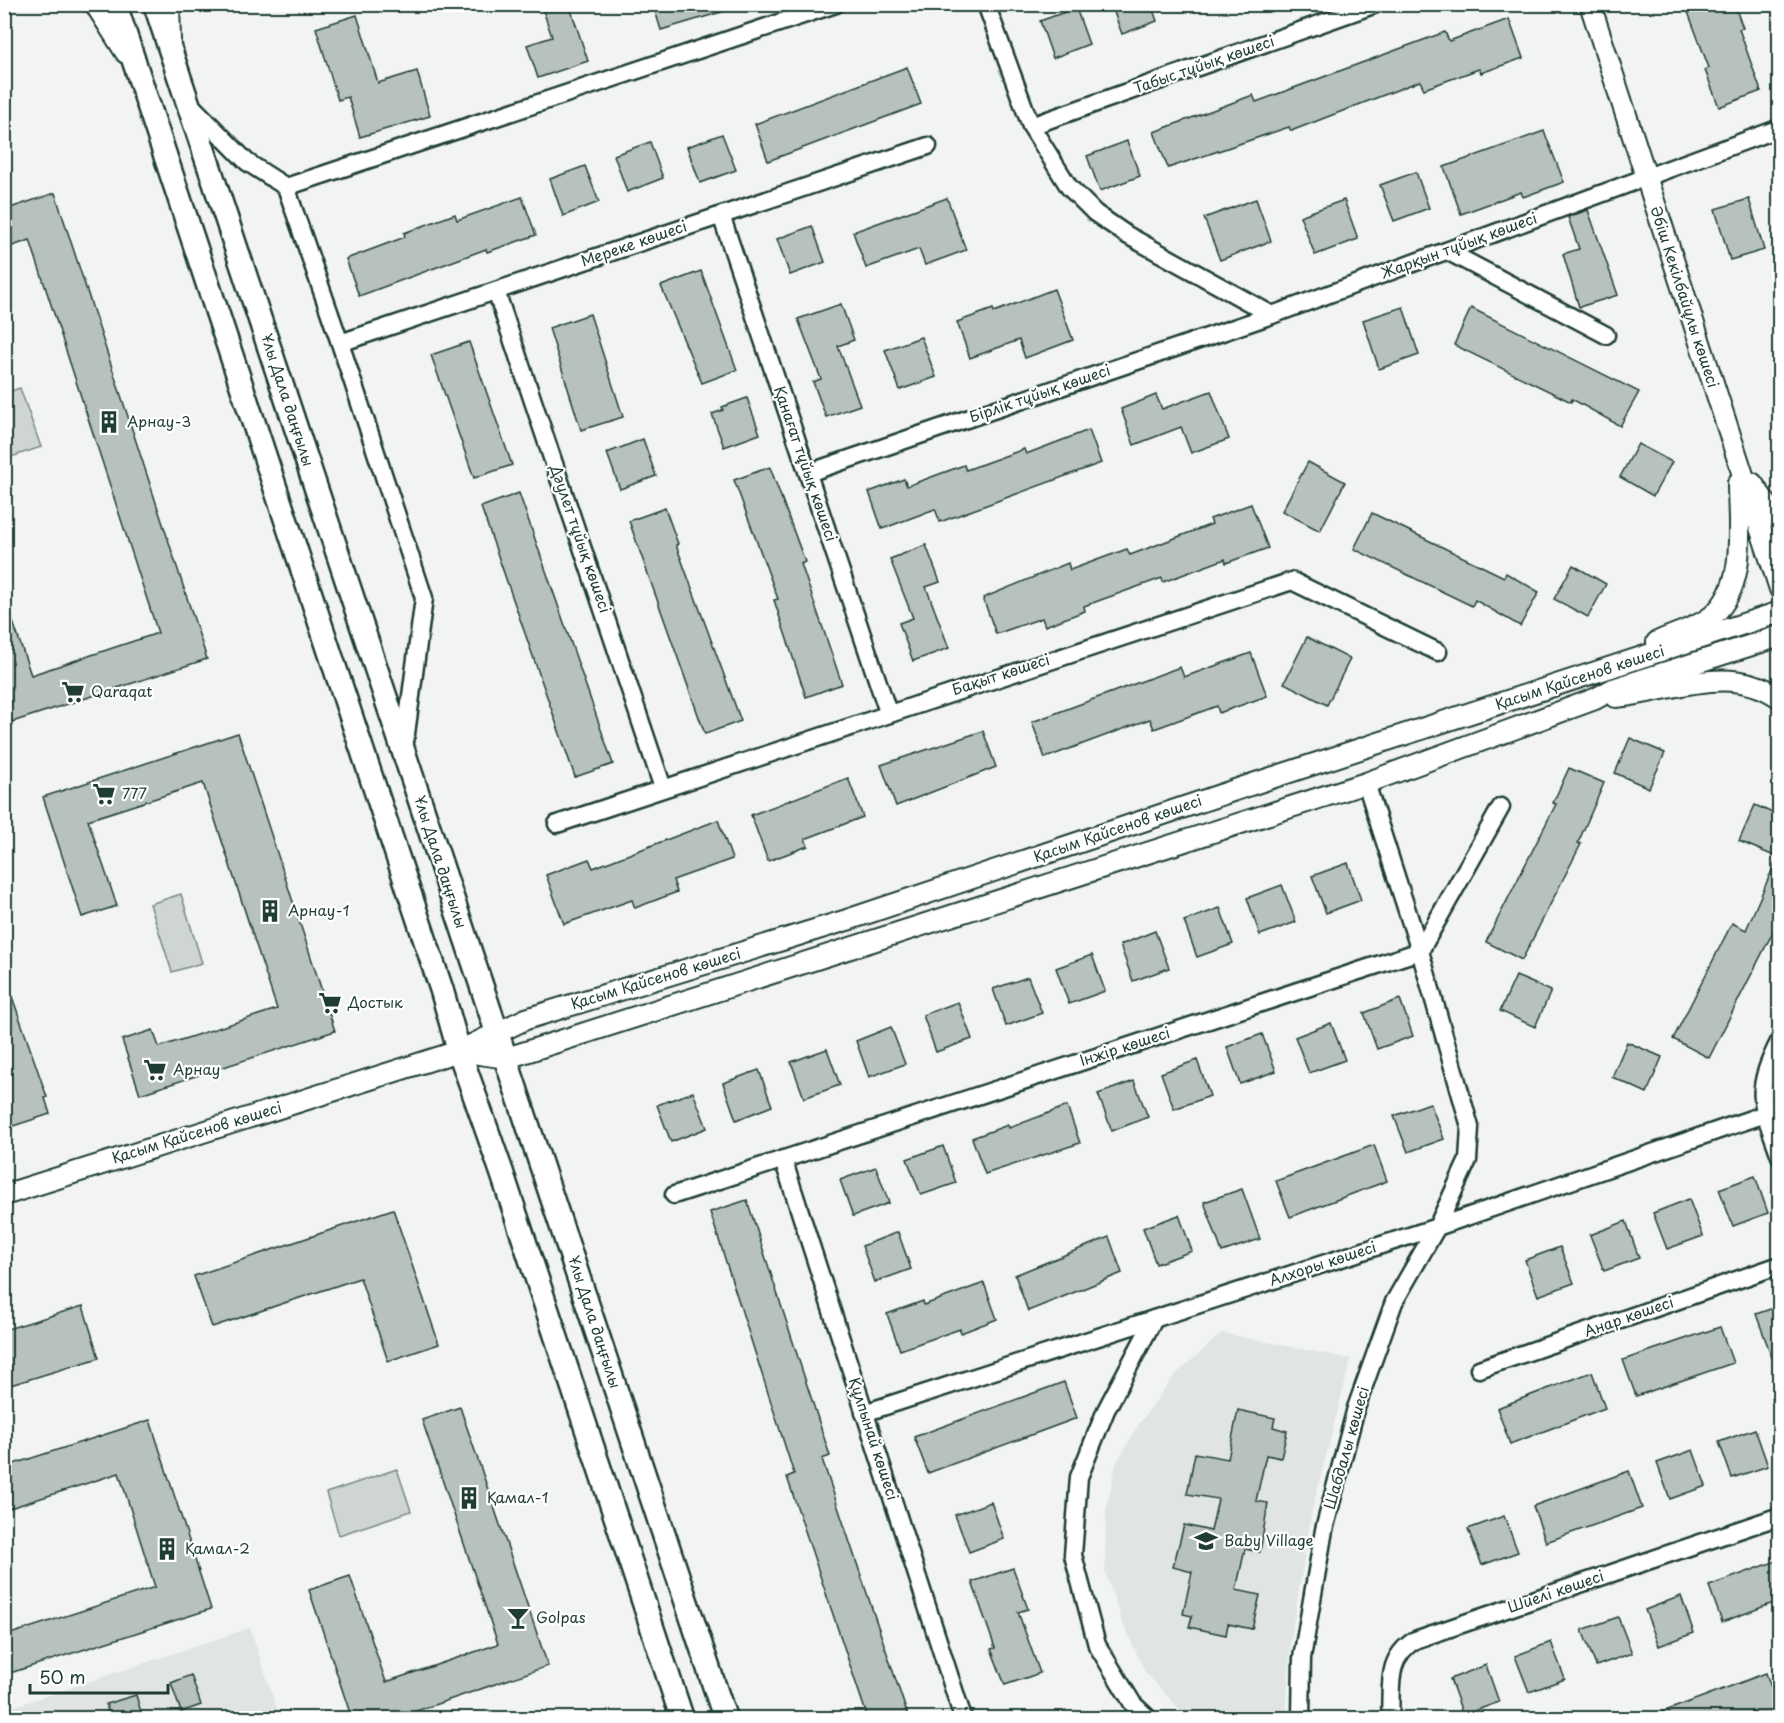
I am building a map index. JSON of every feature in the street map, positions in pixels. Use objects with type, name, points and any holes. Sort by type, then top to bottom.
[{"type":"main road","points":[[115,4],[141,76],[439,980],[459,1051],[502,1173],[682,1719]]},
{"type":"main road","name":"Ұлы Дала даңғылы","points":[[155,4],[725,1719]]},
{"type":"street","points":[[95,4],[141,76]]},
{"type":"street","points":[[169,4],[170,48]]},
{"type":"street","points":[[286,187],[836,4]]},
{"type":"street","points":[[986,4],[1031,126],[1069,187],[1095,213],[1127,235],[1272,315]]},
{"type":"street","name":"Табыс тұйық көшесі","points":[[1031,126],[1376,4]]},
{"type":"street","name":"Әбіш Кекілбайұлы көшесі","points":[[1590,4],[1779,589]]},
{"type":"street","points":[[187,101],[247,162],[286,187],[340,343],[424,598],[404,753]]},
{"type":"street","name":"Жарқын тұйық көшесі","points":[[1272,315],[1779,128]]},
{"type":"street","name":"Мереке көшесі","points":[[340,343],[928,146]]},
{"type":"street","name":"Қанағат тұйық көшесі","points":[[721,215],[888,712]]},
{"type":"street","points":[[1447,251],[1606,335]]},
{"type":"street","name":"Дәулет тұйық көшесі","points":[[496,291],[663,788]]},
{"type":"street","name":"Бірлік тұйық көшесі","points":[[808,473],[1272,315]]},
{"type":"street","points":[[1738,463],[1779,523]]},
{"type":"street","points":[[1597,673],[1711,617],[1730,597],[1739,553],[1738,463]]},
{"type":"street","name":"Бақыт көшесі","points":[[557,824],[888,712],[1292,581],[1438,652]]},
{"type":"street","name":"Қасым Қайсенов көшесі","points":[[4,1195],[459,1051],[535,1017],[847,920],[1779,612]]},
{"type":"street","name":"Қасым Қайсенов көшесі","points":[[459,1051],[507,1058],[1366,783],[1595,699],[1613,689],[1779,636]]},
{"type":"street","points":[[1595,699],[1640,695],[1714,679],[1766,689],[1779,698]]},
{"type":"street","name":"Шабдалы көшесі","points":[[1301,1719],[1302,1658],[1322,1541],[1356,1408],[1394,1302],[1437,1227],[1468,1160],[1470,1127],[1420,951],[1366,783]]},
{"type":"street","points":[[1420,951],[1501,807]]},
{"type":"street","name":"Інжір көшесі","points":[[674,1195],[1420,951]]},
{"type":"street","points":[[1779,1040],[1764,1071],[1761,1092],[1772,1111],[1779,1155]]},
{"type":"street","name":"Алхоры көшесі","points":[[864,1413],[1437,1227],[1772,1111]]},
{"type":"street","name":"Құлпынай көшесі","points":[[783,1159],[963,1719]]},
{"type":"street","name":"Анар көшесі","points":[[1479,1369],[1779,1265]]},
{"type":"street","points":[[1148,1719],[1133,1704],[1097,1645],[1073,1555],[1079,1477],[1106,1410],[1154,1319]]},
{"type":"street","name":"Шиелі көшесі","points":[[1390,1719],[1394,1664],[1400,1649],[1415,1640],[1779,1516]]},
{"type":"shaded area","points":[[20,388],[41,447],[5,459],[5,393]]},
{"type":"shaded area","points":[[181,894],[202,963],[172,972],[150,904]]},
{"type":"shaded area","name":"Baby Village","points":[[1222,1333],[1351,1359],[1312,1510],[1291,1638],[1286,1718],[1188,1718],[1145,1672],[1123,1624],[1105,1572],[1106,1510],[1116,1464],[1139,1424],[1174,1376]]},
{"type":"shaded area","points":[[397,1469],[411,1511],[339,1535],[326,1493]]},
{"type":"shaded area","points":[[250,1628],[280,1718],[5,1718],[4,1710]]},
{"type":"building","points":[[541,4],[569,4],[588,61],[538,78],[527,45],[552,37]]},
{"type":"building","points":[[653,4],[734,4],[735,8],[661,30]]},
{"type":"building","points":[[1111,4],[1151,4],[1157,21],[1122,34]]},
{"type":"building","points":[[1685,4],[1734,4],[1743,28],[1739,29],[1761,91],[1719,107],[1705,70],[1709,68]]},
{"type":"building","points":[[1076,8],[1089,44],[1053,58],[1040,21]]},
{"type":"building","points":[[357,15],[378,83],[417,71],[430,116],[360,137],[348,97],[338,100],[316,28]]},
{"type":"building","points":[[1509,19],[1523,58],[1481,73],[1479,69],[1424,89],[1420,81],[1291,131],[1289,127],[1168,168],[1154,132],[1253,95],[1256,102],[1445,32],[1449,41]]},
{"type":"building","points":[[907,67],[921,104],[768,161],[755,124]]},
{"type":"building","points":[[1544,131],[1564,182],[1523,197],[1521,192],[1461,214],[1444,167]]},
{"type":"building","points":[[722,134],[736,170],[700,183],[687,147]]},
{"type":"building","points":[[1127,141],[1140,176],[1100,191],[1087,156]]},
{"type":"building","points":[[650,142],[663,178],[627,192],[614,155]]},
{"type":"building","points":[[585,166],[599,202],[563,216],[550,179]]},
{"type":"building","points":[[1416,172],[1429,208],[1394,221],[1380,185]]},
{"type":"building","name":"Арнау-3","points":[[55,193],[207,659],[9,723],[4,710],[4,604],[7,604],[31,675],[158,633],[30,240],[4,249],[4,210]]},
{"type":"building","points":[[522,197],[536,235],[487,252],[486,249],[359,296],[346,259],[405,237],[404,233],[455,214],[457,220]]},
{"type":"building","points":[[947,198],[966,250],[925,265],[919,249],[866,268],[853,232]]},
{"type":"building","points":[[1256,199],[1271,241],[1220,260],[1204,218]]},
{"type":"building","points":[[1749,199],[1764,250],[1730,260],[1715,209]]},
{"type":"building","points":[[1344,200],[1358,239],[1315,255],[1300,216]]},
{"type":"building","points":[[1588,210],[1618,295],[1579,307],[1563,254],[1579,249],[1568,217]]},
{"type":"building","points":[[812,226],[825,262],[790,275],[777,239]]},
{"type":"building","points":[[701,271],[737,370],[702,383],[661,286]]},
{"type":"building","points":[[1054,289],[1073,340],[1025,358],[1019,340],[970,358],[957,322],[993,309],[994,312]]},
{"type":"building","points":[[841,304],[854,340],[838,346],[860,405],[826,417],[813,382],[821,379],[798,319]]},
{"type":"building","points":[[1403,307],[1419,355],[1379,369],[1363,320]]},
{"type":"building","points":[[1471,308],[1639,392],[1620,426],[1572,399],[1571,402],[1454,345]]},
{"type":"building","points":[[590,314],[623,417],[581,430],[549,328]]},
{"type":"building","points":[[921,337],[936,377],[900,390],[885,350]]},
{"type":"building","points":[[469,342],[512,465],[474,478],[431,355]]},
{"type":"building","points":[[1211,391],[1229,439],[1191,453],[1181,427],[1134,445],[1121,409],[1156,395],[1162,409]]},
{"type":"building","points":[[747,398],[760,434],[724,447],[712,414],[723,410],[722,407]]},
{"type":"building","points":[[1089,430],[1101,463],[940,522],[935,509],[882,529],[869,492],[904,479],[907,486],[964,465],[966,470],[1024,449],[1026,454]]},
{"type":"building","points":[[643,439],[656,476],[620,489],[607,453]]},
{"type":"building","points":[[1638,444],[1672,462],[1653,496],[1620,477]]},
{"type":"building","points":[[1308,462],[1345,482],[1320,531],[1282,511]]},
{"type":"building","points":[[770,467],[805,562],[801,564],[842,684],[806,697],[774,600],[778,599],[734,480]]},
{"type":"building","points":[[519,493],[613,764],[575,777],[481,507]]},
{"type":"building","points":[[1251,504],[1268,548],[1226,563],[1225,559],[1163,582],[1162,578],[1084,606],[1085,611],[1045,626],[1042,618],[996,634],[983,598],[1068,563],[1070,570],[1127,549],[1130,555],[1212,524],[1210,519]]},
{"type":"building","points":[[665,508],[678,544],[676,545],[741,721],[705,734],[629,521]]},
{"type":"building","points":[[1372,513],[1504,577],[1506,573],[1539,592],[1520,626],[1475,600],[1472,606],[1354,549]]},
{"type":"building","points":[[926,545],[940,582],[926,587],[949,648],[913,661],[899,623],[913,618],[890,559]]},
{"type":"building","points":[[1573,565],[1606,584],[1588,617],[1554,599]]},
{"type":"building","points":[[1307,637],[1350,659],[1327,705],[1284,683]]},
{"type":"building","points":[[1251,653],[1267,696],[1219,713],[1217,706],[1154,729],[1150,719],[1045,758],[1032,722],[1180,667],[1184,677]]},
{"type":"building","points":[[983,731],[996,767],[896,806],[881,765]]},
{"type":"building","name":"Арнау-1","points":[[238,733],[335,1031],[140,1094],[122,1040],[153,1030],[159,1047],[277,1009],[203,783],[88,820],[117,906],[82,917],[43,797]]},
{"type":"building","points":[[1630,738],[1665,753],[1649,788],[1615,773]]},
{"type":"building","points":[[1569,768],[1604,783],[1578,843],[1581,844],[1522,960],[1486,942],[1556,804],[1553,803]]},
{"type":"building","points":[[848,778],[863,817],[805,839],[808,846],[768,861],[751,815]]},
{"type":"building","points":[[1755,805],[1779,816],[1779,844],[1774,856],[1739,841]]},
{"type":"building","points":[[718,820],[732,859],[673,880],[677,892],[635,908],[632,900],[564,924],[546,875],[589,859],[593,868]]},
{"type":"building","points":[[1779,854],[1779,920],[1709,1058],[1673,1039],[1732,923],[1746,930]]},
{"type":"building","points":[[1348,863],[1361,900],[1326,913],[1312,876]]},
{"type":"building","points":[[1282,885],[1296,922],[1260,935],[1247,898]]},
{"type":"building","points":[[1220,908],[1233,944],[1197,957],[1184,921]]},
{"type":"building","points":[[1155,931],[1169,968],[1133,981],[1120,945]]},
{"type":"building","points":[[1092,955],[1105,991],[1069,1004],[1056,968]]},
{"type":"building","points":[[1516,976],[1551,991],[1535,1027],[1500,1011]]},
{"type":"building","points":[[1028,977],[1042,1013],[1006,1026],[993,989]]},
{"type":"building","points":[[4,982],[7,982],[47,1097],[45,1098],[50,1114],[4,1129]]},
{"type":"building","points":[[1400,999],[1413,1036],[1377,1049],[1364,1013]]},
{"type":"building","points":[[958,1002],[972,1039],[936,1052],[923,1015]]},
{"type":"building","points":[[1331,1023],[1345,1060],[1309,1073],[1295,1037]]},
{"type":"building","points":[[891,1027],[905,1064],[869,1077],[856,1041]]},
{"type":"building","points":[[1262,1034],[1276,1071],[1240,1084],[1227,1047]]},
{"type":"building","points":[[1627,1042],[1662,1057],[1647,1093],[1612,1077]]},
{"type":"building","points":[[827,1049],[840,1085],[804,1098],[791,1062]]},
{"type":"building","points":[[1197,1060],[1210,1096],[1174,1109],[1161,1073]]},
{"type":"building","points":[[759,1070],[772,1106],[736,1120],[723,1083]]},
{"type":"building","points":[[1134,1081],[1148,1117],[1112,1131],[1098,1094]]},
{"type":"building","points":[[693,1092],[707,1128],[671,1142],[657,1105]]},
{"type":"building","points":[[1430,1103],[1444,1139],[1408,1152],[1394,1116]]},
{"type":"building","points":[[1067,1106],[1080,1143],[985,1174],[972,1138],[1008,1125],[1009,1128]]},
{"type":"building","points":[[1374,1145],[1387,1181],[1290,1217],[1276,1181]]},
{"type":"building","points":[[943,1146],[956,1183],[921,1195],[907,1159]]},
{"type":"building","points":[[876,1167],[889,1203],[853,1216],[840,1180]]},
{"type":"building","points":[[1755,1176],[1768,1213],[1733,1226],[1719,1189]]},
{"type":"building","points":[[1242,1189],[1260,1239],[1222,1252],[1204,1202]]},
{"type":"building","points":[[1689,1199],[1703,1236],[1667,1249],[1653,1213]]},
{"type":"building","points":[[747,1200],[830,1456],[822,1459],[909,1719],[868,1719],[787,1477],[794,1474],[710,1212]]},
{"type":"building","points":[[393,1209],[439,1344],[388,1361],[360,1278],[212,1327],[194,1276]]},
{"type":"building","points":[[1179,1215],[1192,1251],[1156,1264],[1143,1228]]},
{"type":"building","points":[[1626,1221],[1639,1258],[1604,1271],[1590,1235]]},
{"type":"building","points":[[898,1232],[911,1269],[875,1282],[862,1246]]},
{"type":"building","points":[[1109,1237],[1122,1273],[1028,1311],[1015,1275]]},
{"type":"building","points":[[1560,1247],[1574,1283],[1538,1296],[1525,1260]]},
{"type":"building","points":[[984,1283],[997,1319],[961,1333],[960,1329],[900,1350],[887,1314],[923,1301],[924,1305]]},
{"type":"building","points":[[83,1306],[99,1358],[4,1387],[4,1330]]},
{"type":"building","points":[[1779,1306],[1779,1373],[1778,1374],[1756,1314]]},
{"type":"building","points":[[1720,1327],[1733,1363],[1636,1396],[1623,1360]]},
{"type":"building","points":[[1592,1372],[1605,1408],[1510,1444],[1497,1408]]},
{"type":"building","points":[[1064,1382],[1077,1418],[928,1473],[914,1437]]},
{"type":"building","name":"Қамал-1","points":[[460,1407],[548,1666],[393,1719],[352,1719],[309,1590],[350,1576],[386,1682],[498,1644],[422,1420]]},
{"type":"building","points":[[1238,1410],[1275,1418],[1273,1427],[1287,1431],[1281,1458],[1266,1455],[1256,1501],[1268,1503],[1260,1552],[1245,1549],[1236,1590],[1260,1595],[1252,1629],[1228,1624],[1226,1635],[1189,1627],[1192,1616],[1183,1614],[1192,1572],[1173,1567],[1184,1525],[1211,1531],[1218,1499],[1187,1494],[1195,1453],[1228,1459]]},
{"type":"building","name":"Қамал-2","points":[[150,1420],[211,1609],[4,1675],[4,1636],[155,1587],[119,1473],[4,1510],[4,1467]]},
{"type":"building","points":[[1755,1429],[1768,1466],[1732,1478],[1719,1442]]},
{"type":"building","points":[[1693,1450],[1706,1486],[1670,1499],[1657,1463]]},
{"type":"building","points":[[1629,1471],[1642,1508],[1546,1542],[1533,1506]]},
{"type":"building","points":[[991,1502],[1004,1539],[969,1552],[955,1515]]},
{"type":"building","points":[[1504,1516],[1518,1552],[1482,1565],[1468,1529]]},
{"type":"building","points":[[1779,1560],[1779,1601],[1722,1622],[1709,1586]]},
{"type":"building","points":[[1013,1568],[1028,1609],[1018,1612],[1040,1673],[1005,1685],[991,1649],[995,1648],[972,1582]]},
{"type":"building","points":[[1681,1596],[1694,1633],[1659,1646],[1645,1610]]},
{"type":"building","points":[[1618,1617],[1632,1653],[1596,1666],[1582,1630]]},
{"type":"building","points":[[1551,1642],[1565,1679],[1529,1692],[1515,1656]]},
{"type":"building","points":[[1486,1665],[1499,1702],[1463,1715],[1450,1679]]},
{"type":"building","points":[[1766,1673],[1779,1710],[1756,1719],[1644,1719]]},
{"type":"building","points":[[191,1675],[201,1705],[181,1712],[171,1683]]},
{"type":"building","points":[[136,1695],[143,1719],[110,1719],[106,1704]]},
{"type":"place","name":"Арнау-3","points":[[109,422]]},
{"type":"place","name":"Qaraqat","points":[[73,692]]},
{"type":"place","name":"777","points":[[104,794]]},
{"type":"place","name":"Арнау-1","points":[[270,911]]},
{"type":"place","name":"Достык","points":[[330,1003]]},
{"type":"place","name":"Арнау","points":[[155,1070]]},
{"type":"place","name":"Қамал-1","points":[[469,1498]]},
{"type":"place","name":"Baby Village","points":[[1206,1541]]},
{"type":"place","name":"Қамал-2","points":[[167,1549]]},
{"type":"place","name":"Golpas","points":[[518,1618]]}]
